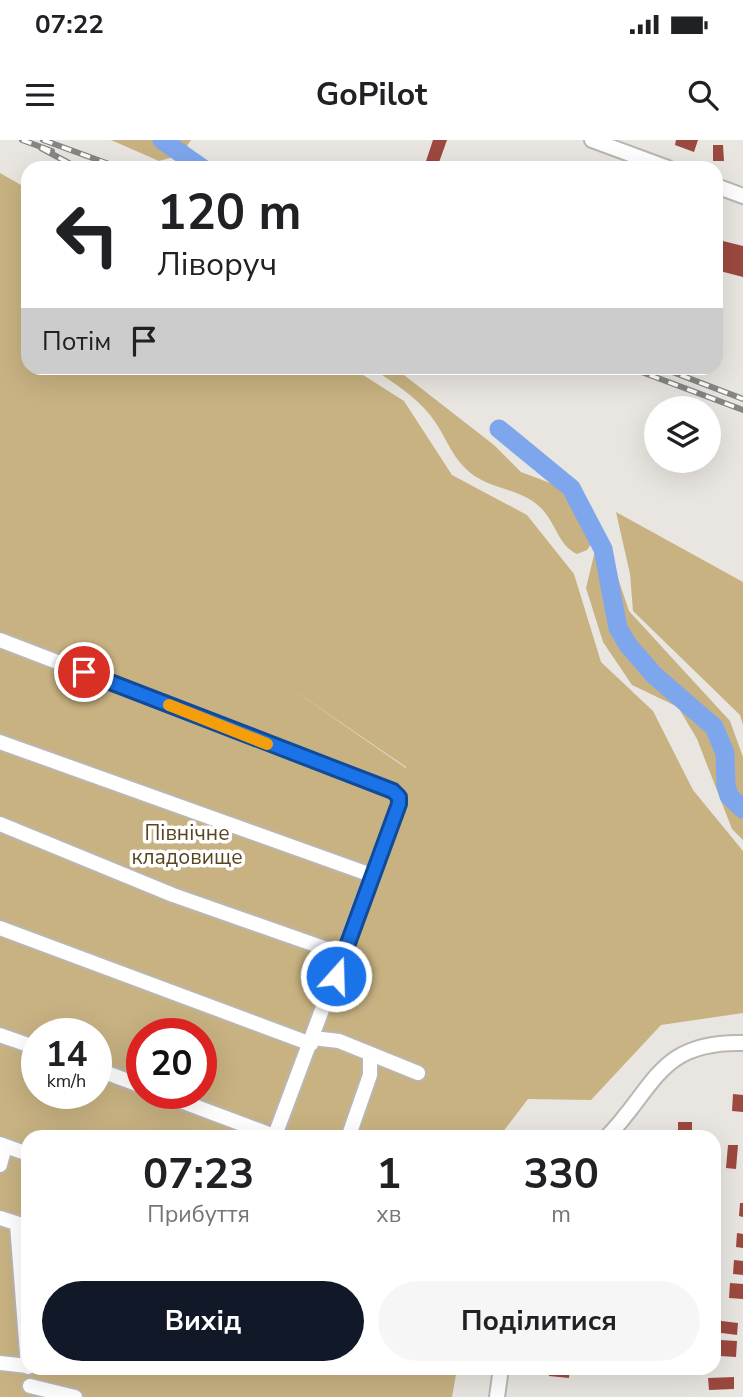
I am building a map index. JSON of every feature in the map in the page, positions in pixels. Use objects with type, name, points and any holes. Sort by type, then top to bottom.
[{"type":"street","points":[[592,140],[649,161]]},
{"type":"street","points":[[723,189],[743,196]]},
{"type":"street","points":[[0,640],[393,791],[399,797],[399,804],[374,876],[277,1130]]},
{"type":"street","points":[[0,741],[374,876]]},
{"type":"street","points":[[0,824],[173,895],[344,955]]},
{"type":"street","points":[[0,928],[312,1041],[339,1041],[418,1073]]},
{"type":"street","points":[[0,1035],[21,1042]]},
{"type":"street","points":[[613,1130],[663,1069],[700,1045],[743,1043]]},
{"type":"street","points":[[351,1130],[370,1075],[370,1054]]},
{"type":"street","points":[[201,1109],[256,1130]]},
{"type":"street","points":[[0,1165],[3,1145],[21,1151]]},
{"type":"street","points":[[0,1218],[21,1224]]},
{"type":"street","points":[[0,1363],[21,1366]]},
{"type":"street","points":[[497,1397],[500,1375]]},
{"type":"street","points":[[31,1392],[75,1397]]},
{"type":"green space","points":[[111,140],[191,140],[181,155],[159,161]]},
{"type":"green space","name":"Північне кладовище","points":[[0,173],[21,185],[21,375],[363,375],[404,401],[452,475],[527,515],[574,574],[601,662],[653,711],[693,790],[743,851],[743,1013],[661,1025],[591,1100],[528,1099],[504,1130],[21,1130],[21,1375],[456,1375],[452,1397],[0,1397]],"holes":[[[286,685],[406,767],[406,768]]]},
{"type":"green space","points":[[382,375],[404,375],[494,445],[521,472],[558,486],[594,540],[587,550],[577,554],[565,545],[546,514],[533,501],[484,481],[466,469],[424,408]]},
{"type":"green space","points":[[616,512],[743,582],[743,725],[740,715],[633,611],[630,574]]},
{"type":"green space","points":[[609,551],[629,611],[730,721],[743,757],[743,840],[732,829],[697,739],[678,707],[632,685],[603,642],[586,588],[594,555]]},
{"type":"building","points":[[433,140],[447,140],[440,161],[426,161]]},
{"type":"building","points":[[676,140],[698,140],[694,152],[675,145]]},
{"type":"building","points":[[713,145],[723,145],[724,161],[713,161]]},
{"type":"building","points":[[723,241],[743,246],[743,277],[723,272]]},
{"type":"building","points":[[733,1094],[743,1095],[743,1112],[732,1111]]},
{"type":"building","points":[[678,1122],[692,1122],[692,1130],[678,1130]]},
{"type":"building","points":[[728,1145],[738,1145],[736,1169],[726,1168]]},
{"type":"building","points":[[740,1203],[743,1203],[743,1217],[739,1216]]},
{"type":"building","points":[[737,1233],[743,1234],[743,1248],[736,1247]]},
{"type":"building","points":[[734,1260],[743,1261],[743,1275],[733,1274]]},
{"type":"building","points":[[730,1283],[743,1284],[743,1299],[729,1298]]},
{"type":"building","points":[[721,1321],[738,1323],[737,1335],[721,1333]]},
{"type":"building","points":[[721,1340],[737,1341],[736,1357],[721,1356]]},
{"type":"building","points":[[549,1375],[569,1375],[569,1378]]},
{"type":"building","points":[[734,1377],[734,1389],[709,1390],[708,1378]]},
{"type":"waterway","points":[[162,140],[192,161]]},
{"type":"waterway","points":[[499,429],[571,488],[603,549],[618,628],[628,645],[654,675],[714,727],[725,753],[729,796],[743,809]]},
{"type":"railway","points":[[22,140],[52,151]]},
{"type":"railway","points":[[43,140],[101,161]]},
{"type":"railway","points":[[41,148],[65,161]]},
{"type":"railway","points":[[650,375],[743,410]]},
{"type":"railway","points":[[680,375],[743,399]]},
{"type":"slow traffic","points":[[169,705],[267,744]]},
{"type":"route","points":[[84,672],[393,791],[399,797],[399,804],[374,876],[336,976]]}]
